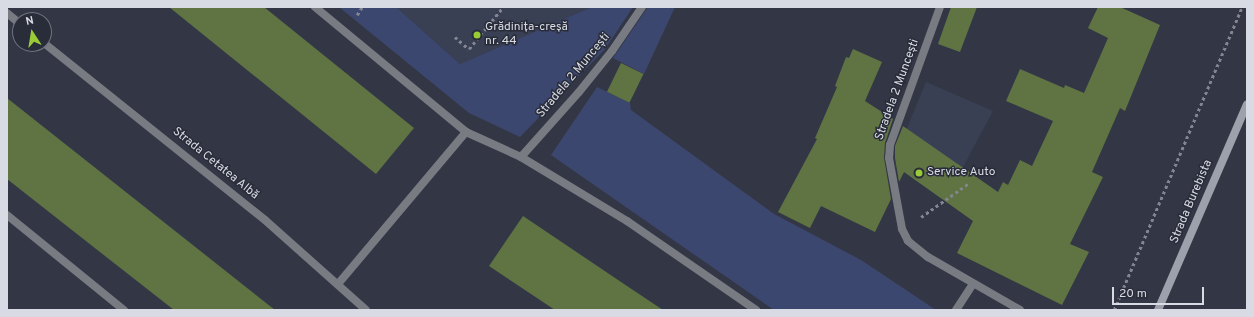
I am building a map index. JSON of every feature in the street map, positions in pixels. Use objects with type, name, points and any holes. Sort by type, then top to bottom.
[{"type":"main road","name":"Strada Burebista","points":[[1158,310],[1247,104]]},
{"type":"street","points":[[316,7],[466,132],[521,157],[628,221],[756,310]]},
{"type":"street","name":"Stradela 2 Muncești","points":[[521,157],[612,51],[642,7]]},
{"type":"street","name":"Stradela 2 Muncești","points":[[940,7],[890,145],[889,158],[902,229],[908,241],[928,257],[972,285],[1020,310]]},
{"type":"street","name":"Strada Cetatea Albă","points":[[52,49],[265,220],[366,310]]},
{"type":"street","points":[[338,284],[466,132]]},
{"type":"street","points":[[7,215],[124,310]]},
{"type":"street","points":[[956,310],[972,285]]},
{"type":"path","points":[[455,37],[469,49],[503,7]]},
{"type":"path","points":[[1114,310],[1242,7]]},
{"type":"path","points":[[902,229],[969,183]]},
{"type":"shaded area","points":[[339,7],[396,7],[460,64],[592,7],[633,7],[605,49],[520,137],[469,113]]},
{"type":"shaded area","name":"Grădinița-creșă nr. 44","points":[[396,7],[592,7],[460,64]]},
{"type":"shaded area","points":[[648,7],[675,7],[644,74],[613,58]]},
{"type":"shaded area","points":[[926,82],[993,111],[963,167],[941,198],[895,166],[907,128]]},
{"type":"shaded area","points":[[597,87],[630,103],[631,110],[774,214],[861,260],[936,310],[774,310],[551,155]]},
{"type":"building","points":[[169,7],[264,7],[414,128],[376,174]]},
{"type":"building","points":[[951,7],[977,7],[960,52],[938,44]]},
{"type":"building","points":[[1098,7],[1120,7],[1160,25],[1125,111],[1120,108],[1092,172],[1103,177],[1070,244],[1089,252],[1062,305],[957,253],[973,221],[904,172],[899,182],[895,158],[895,146],[903,126],[998,192],[1003,182],[1008,185],[1020,160],[1032,166],[1053,121],[1006,101],[1020,69],[1064,88],[1065,85],[1084,93],[1108,38],[1088,28]]},
{"type":"building","points":[[853,49],[882,62],[865,101],[893,119],[885,143],[884,158],[891,199],[875,232],[821,206],[810,228],[778,212],[817,139],[815,138],[837,87],[835,86],[846,57],[849,58]]},
{"type":"building","points":[[621,63],[643,74],[629,103],[607,92]]},
{"type":"building","points":[[7,98],[275,310],[174,310],[7,179]]},
{"type":"building","points":[[523,216],[663,310],[555,310],[489,266]]},
{"type":"place","name":"Grădinița-creșă nr. 44","points":[[477,35]]},
{"type":"place","name":"Service Auto","points":[[919,173]]}]
